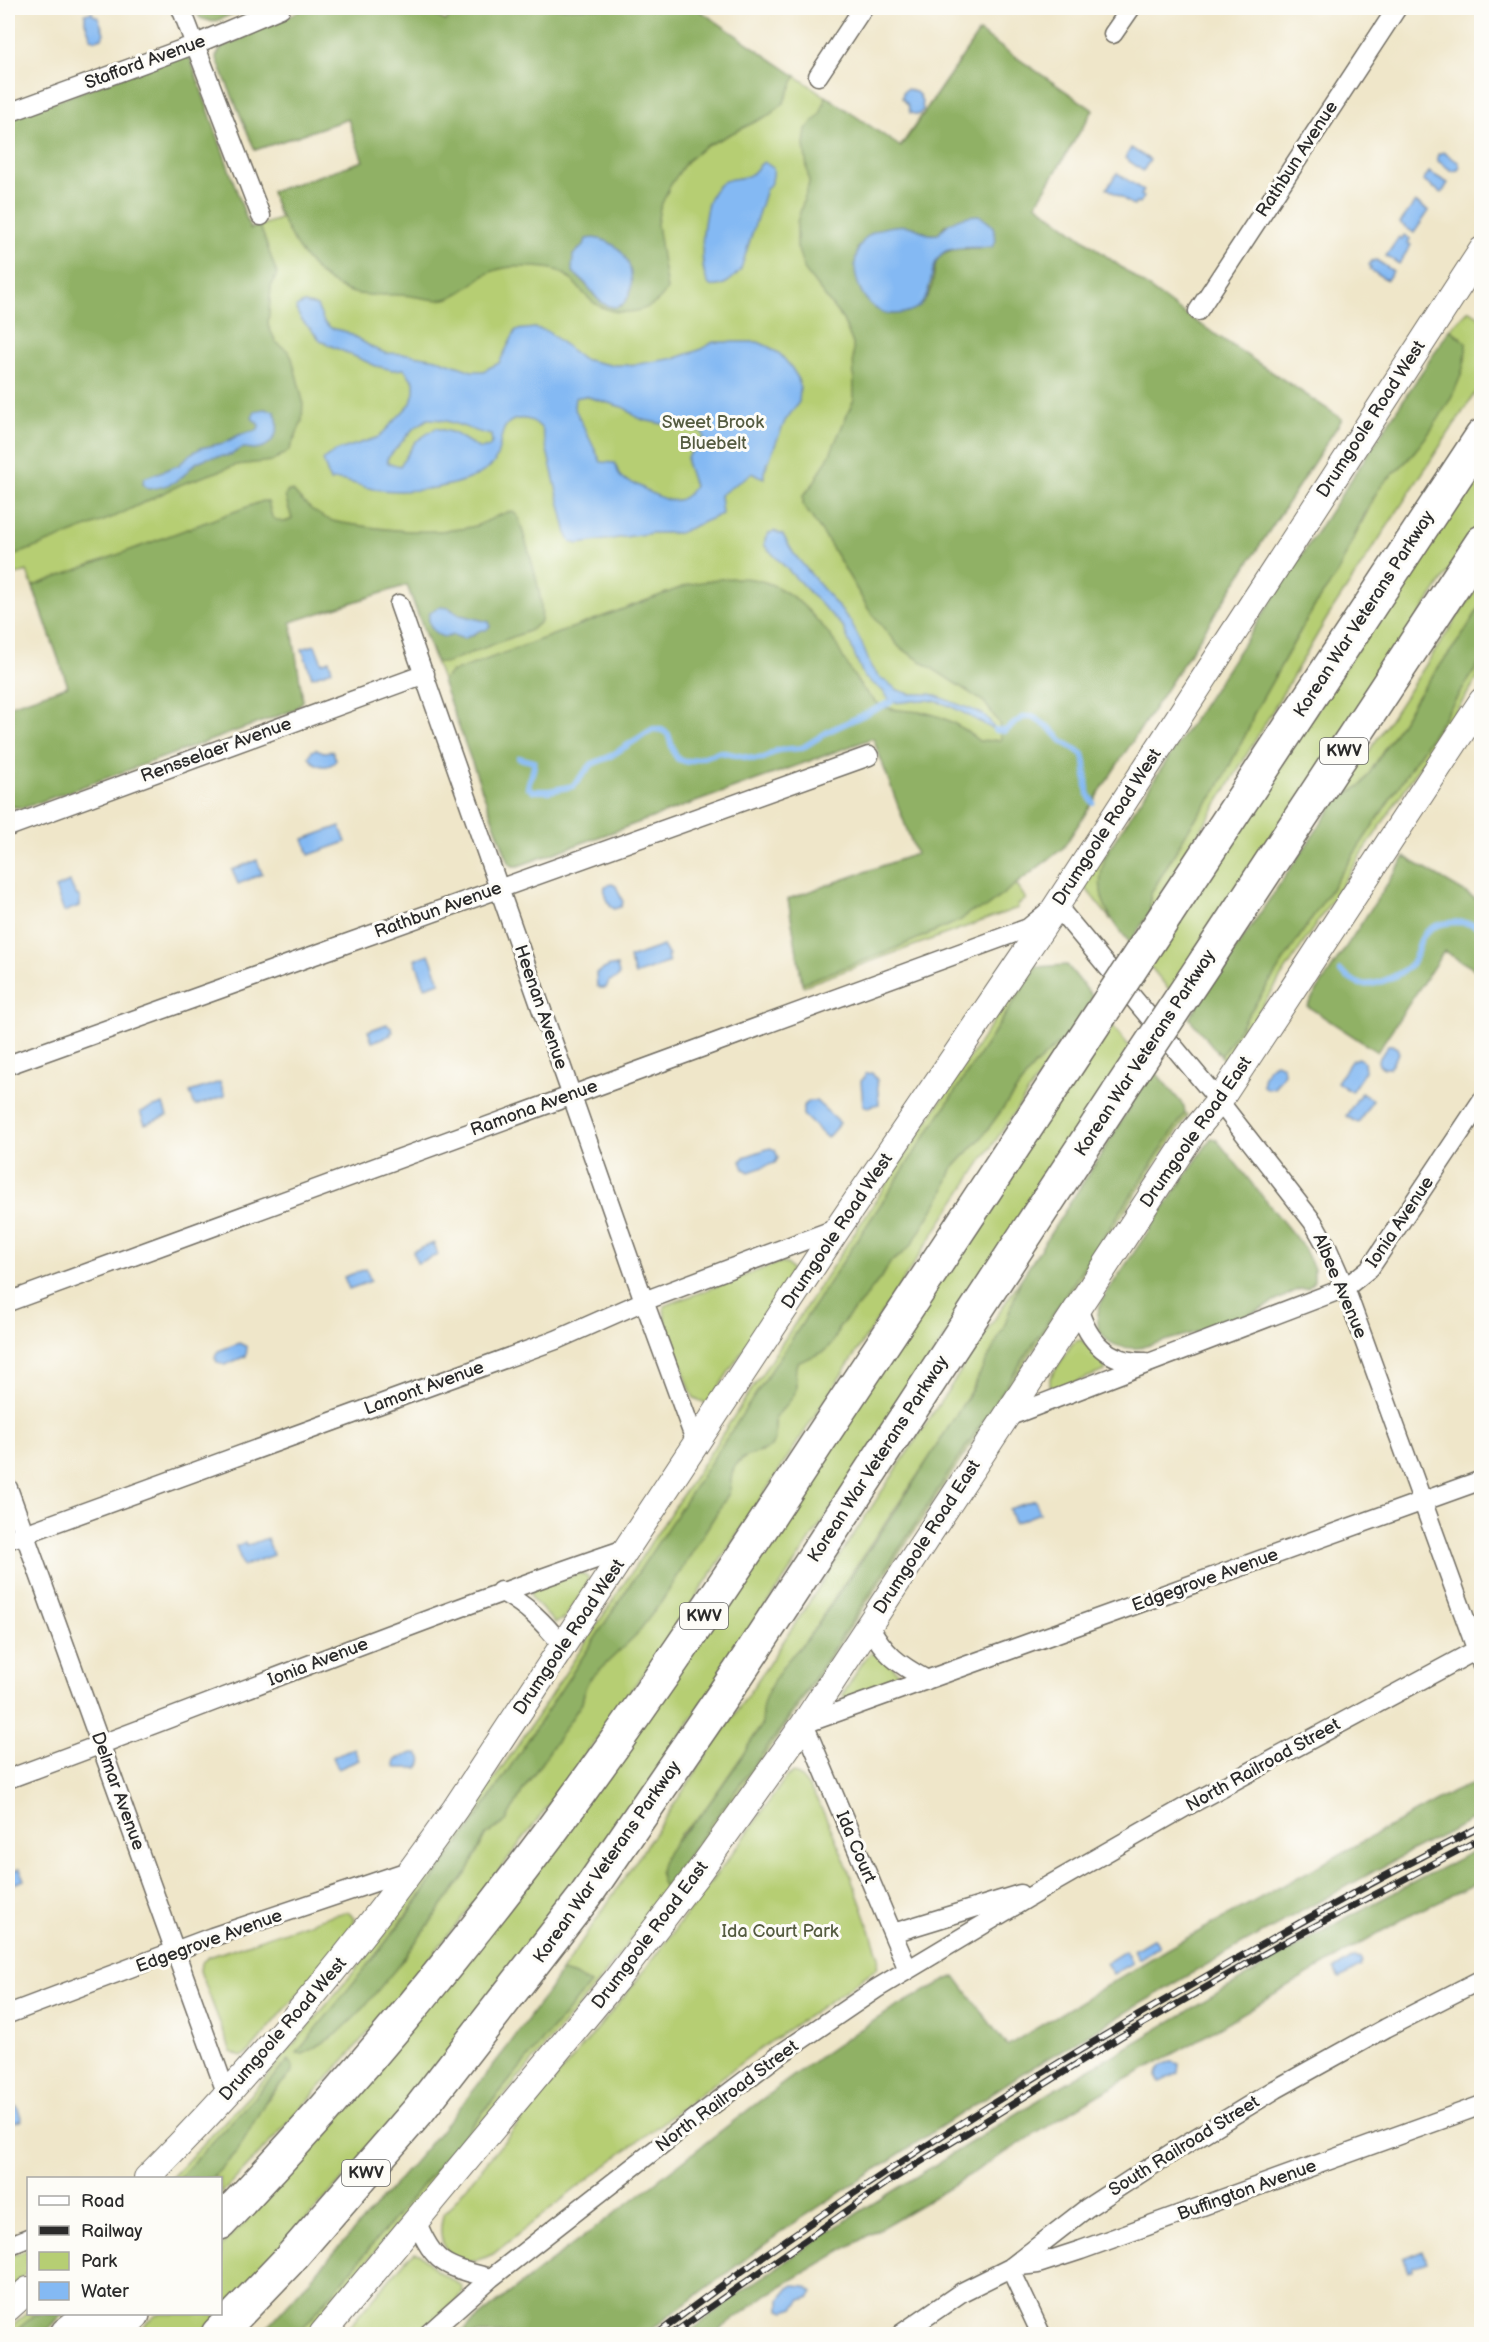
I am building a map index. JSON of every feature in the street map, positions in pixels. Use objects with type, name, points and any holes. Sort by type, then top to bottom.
[{"type":"highway","name":"Korean War Veterans Parkway","points":[[222,2221],[382,2043],[554,1828],[634,1717],[735,1569],[1482,436]]},
{"type":"highway","name":"Korean War Veterans Parkway","points":[[227,2326],[309,2237],[419,2110],[586,1895],[739,1672],[1482,542]]},
{"type":"highway","points":[[222,2203],[289,2148]]},
{"type":"highway","points":[[67,2334],[90,2315]]},
{"type":"highway","points":[[112,2334],[131,2315]]},
{"type":"main road","name":"Drumgoole Road West","points":[[148,2177],[227,2095],[319,1990],[411,1870],[476,1778],[838,1228],[1056,905],[1482,250]]},
{"type":"main road","name":"Drumgoole Road East","points":[[322,2334],[545,2068],[644,1944],[738,1818],[804,1725],[1194,1131],[1219,1101],[1482,701]]},
{"type":"main road","points":[[8,2308],[27,2291]]},
{"type":"street","points":[[181,8],[261,216]]},
{"type":"street","name":"Stafford Avenue","points":[[8,113],[195,44],[281,8]]},
{"type":"street","points":[[818,76],[863,8]]},
{"type":"street","points":[[1113,34],[1131,8]]},
{"type":"street","name":"Rathbun Avenue","points":[[1198,311],[1397,8]]},
{"type":"street","name":"Heenan Avenue","points":[[399,604],[696,1443]]},
{"type":"street","name":"Rensselaer Avenue","points":[[8,827],[425,674]]},
{"type":"street","name":"Rathbun Avenue","points":[[8,1065],[869,756]]},
{"type":"street","name":"Ramona Avenue","points":[[8,1302],[1028,928],[1056,905]]},
{"type":"street","name":"Albee Avenue","points":[[1056,905],[1219,1101],[1313,1222],[1345,1288],[1480,1653]]},
{"type":"street","name":"Ionia Avenue","points":[[1005,1418],[1345,1288],[1370,1268],[1482,1100]]},
{"type":"street","name":"Lamont Avenue","points":[[16,1537],[556,1340],[644,1301],[838,1228]]},
{"type":"street","name":"Ionia Avenue","points":[[1078,1307],[1090,1336],[1107,1352],[1134,1362],[1154,1361]]},
{"type":"street","name":"Edgegrove Avenue","points":[[804,1725],[1482,1480]]},
{"type":"street","name":"Delmar Avenue","points":[[8,1488],[16,1537],[101,1745],[227,2095]]},
{"type":"street","name":"Ionia Avenue","points":[[8,1779],[500,1591],[628,1548]]},
{"type":"street","points":[[500,1591],[519,1601],[535,1614],[563,1646]]},
{"type":"street","points":[[869,1625],[879,1643],[892,1659],[927,1680]]},
{"type":"street","name":"North Railroad Street","points":[[428,2334],[491,2278],[776,2057],[908,1970],[1189,1805],[1480,1653]]},
{"type":"street","name":"Ida Court","points":[[804,1725],[908,1970]]},
{"type":"street","name":"Edgegrove Avenue","points":[[8,2014],[212,1937],[411,1870]]},
{"type":"street","name":"North Railroad Street","points":[[893,1933],[1046,1887]]},
{"type":"street","name":"South Railroad Street","points":[[901,2334],[962,2292],[1010,2268],[1087,2208],[1248,2106],[1386,2028],[1482,1979]]},
{"type":"street","name":"Buffington Avenue","points":[[1010,2268],[1038,2264],[1081,2250],[1482,2105]]},
{"type":"street","points":[[417,2222],[429,2249],[441,2261],[460,2270],[491,2278]]},
{"type":"street","points":[[8,2246],[27,2238]]},
{"type":"street","points":[[1010,2268],[1041,2334]]},
{"type":"green space","points":[[194,8],[248,8],[213,22],[200,18]]},
{"type":"green space","name":"Sweet Brook Bluebelt","points":[[306,8],[419,8],[446,21],[456,8],[696,8],[900,147],[979,32],[1093,110],[1036,204],[1176,308],[1342,419],[1063,848],[1016,884],[1026,899],[1018,905],[1018,908],[803,986],[788,899],[916,854],[873,738],[513,866],[509,863],[407,585],[290,622],[303,701],[294,710],[23,808],[8,806],[8,706],[68,686],[27,571],[13,576],[8,562],[8,119],[190,58],[250,229],[280,219],[271,192],[363,161],[348,119],[255,150],[216,57],[221,48]]},
{"type":"green space","points":[[306,8],[419,8],[446,21],[456,8],[696,8],[796,76],[783,104],[769,115],[704,147],[686,162],[670,186],[660,208],[657,224],[667,289],[654,304],[625,312],[596,304],[564,274],[543,268],[516,267],[493,271],[459,294],[443,299],[354,293],[324,278],[301,253],[284,223],[271,192],[363,161],[348,119],[255,150],[216,57],[221,48]],"holes":[[[584,245],[622,306],[602,302],[578,277],[573,255]]]},
{"type":"green space","points":[[979,32],[1093,110],[1036,204],[1176,308],[1342,419],[1063,848],[985,908],[970,912],[961,920],[887,952],[802,983],[788,899],[916,854],[873,738],[513,866],[509,863],[442,681],[450,673],[688,585],[726,578],[743,578],[773,585],[802,604],[831,636],[851,671],[875,702],[893,709],[927,713],[942,718],[979,741],[1001,740],[999,723],[984,702],[899,647],[869,610],[828,541],[803,505],[803,496],[813,484],[830,454],[854,399],[853,344],[843,320],[805,271],[797,247],[797,222],[809,183],[804,145],[806,129],[820,115],[826,96],[901,147]],"holes":[[[946,224],[978,249],[959,249],[946,252],[939,257],[930,292],[922,304],[907,312],[857,249],[881,230],[895,226],[911,227],[926,233],[938,234]]]},
{"type":"green space","points":[[180,55],[190,58],[250,229],[260,226],[277,274],[271,287],[268,325],[276,342],[288,351],[292,358],[303,401],[302,421],[289,451],[272,461],[237,465],[182,484],[116,516],[8,558],[8,119]],"holes":[[[259,425],[262,447],[244,448],[225,455],[206,458],[188,469],[172,483],[156,486],[143,484],[145,478],[180,465],[201,448],[224,443],[239,435],[258,430]]]},
{"type":"green space","points":[[1469,310],[1481,318],[1481,384],[1327,618],[1229,785],[1150,912],[1150,895],[1191,825],[1217,789],[1250,726],[1253,715],[1317,602],[1336,575],[1381,484],[1408,460],[1431,430],[1449,398],[1461,337],[1450,329]]},
{"type":"green space","points":[[1450,329],[1466,343],[1462,373],[1447,405],[1418,448],[1385,482],[1372,500],[1337,574],[1318,600],[1253,715],[1250,726],[1217,790],[1191,825],[1150,895],[1150,912],[1130,943],[1113,920],[1102,898],[1101,875],[1110,847]]},
{"type":"green space","points":[[1481,461],[1481,522],[1171,992],[1149,965]]},
{"type":"green space","points":[[288,491],[293,491],[311,509],[333,521],[399,530],[443,531],[476,526],[513,511],[519,518],[534,570],[540,598],[541,621],[531,630],[445,663],[436,662],[407,585],[291,622],[303,701],[294,710],[23,808],[8,806],[8,706],[68,686],[33,586],[263,501],[268,502],[272,517],[286,522],[292,519],[285,496]],"holes":[[[449,608],[460,615],[489,622],[473,636],[453,635]]]},
{"type":"green space","points":[[1481,581],[1481,605],[1462,636],[1421,691],[1362,785],[1337,800]]},
{"type":"green space","points":[[1481,605],[1481,661],[1221,1056],[1189,1018],[1337,800],[1362,785],[1421,691],[1462,636]]},
{"type":"green space","points":[[1481,661],[1481,673],[1226,1061],[1221,1056]]},
{"type":"green space","points":[[1110,847],[1104,884],[1106,904],[1111,920],[1083,885]]},
{"type":"green space","points":[[1405,857],[1481,902],[1481,973],[1444,951],[1377,1052],[1307,1006]]},
{"type":"green space","points":[[1033,961],[1037,967],[470,1828],[303,2054],[337,2034],[398,1966],[468,1871],[485,1836],[506,1821],[523,1790],[582,1703],[589,1680],[662,1601],[729,1493],[735,1466],[748,1455],[762,1452],[776,1432],[775,1418],[787,1403],[796,1386],[794,1371],[797,1363],[836,1337],[839,1327],[864,1299],[890,1262],[900,1256],[928,1217],[942,1195],[952,1169],[982,1137],[1034,1066],[1069,1034],[972,1176],[737,1535],[636,1684],[525,1836],[409,1984],[348,2056],[222,2193],[222,2177],[213,2177],[237,2152],[261,2107],[282,2083],[289,2060],[182,2176],[172,2177],[264,2080],[382,1938],[522,1739]]},
{"type":"green space","points":[[1067,965],[1093,997],[1069,1034],[1034,1066],[982,1137],[952,1169],[942,1195],[912,1244],[890,1262],[864,1299],[839,1327],[832,1344],[823,1352],[797,1363],[795,1392],[775,1418],[775,1439],[771,1447],[748,1456],[734,1467],[729,1493],[662,1601],[636,1635],[589,1680],[582,1703],[523,1790],[506,1821],[485,1836],[468,1871],[398,1966],[358,2014],[337,2034],[303,2054],[297,2053],[406,1917],[470,1828],[1037,967]]},
{"type":"green space","points":[[1111,1024],[1134,1052],[608,1845],[397,2119],[222,2313],[222,2246],[277,2188],[342,2113]]},
{"type":"green space","points":[[1153,1069],[1184,1106],[1185,1113],[784,1724],[665,1887],[661,1877],[661,1867],[665,1857],[703,1812],[733,1769],[761,1726],[763,1704],[776,1678],[788,1660],[809,1637],[898,1507],[969,1395],[1003,1329],[1021,1279]]},
{"type":"green space","points":[[1185,1113],[1188,1115],[785,1727],[687,1865],[602,1978],[306,2334],[298,2334],[590,1984],[573,1975],[561,1972],[770,1662],[1021,1279],[1002,1331],[959,1410],[809,1637],[797,1654],[784,1665],[769,1690],[762,1709],[763,1722],[744,1753],[701,1815],[680,1834],[659,1872],[665,1887],[784,1724]]},
{"type":"green space","points":[[1211,1138],[1216,1139],[1304,1248],[1314,1269],[1314,1281],[1308,1288],[1297,1290],[1259,1310],[1219,1326],[1139,1348],[1118,1346],[1110,1342],[1100,1329],[1098,1321],[1102,1300]]},
{"type":"green space","points":[[778,1263],[787,1264],[791,1269],[791,1277],[711,1399],[705,1403],[694,1398],[665,1319],[664,1306]]},
{"type":"green space","points":[[1082,1340],[1104,1363],[1105,1371],[1056,1389],[1050,1385],[1050,1378],[1072,1344]]},
{"type":"green space","points":[[580,1573],[589,1579],[587,1585],[564,1619],[555,1623],[532,1599],[533,1589]]},
{"type":"green space","points":[[871,1653],[889,1663],[901,1681],[846,1702],[843,1694],[866,1657]]},
{"type":"green space","name":"Ida Court Park","points":[[793,1773],[804,1782],[817,1800],[843,1856],[879,1957],[877,1968],[750,2056],[493,2254],[481,2259],[469,2260],[452,2255],[445,2249],[442,2240],[443,2215],[627,1993],[744,1838],[786,1777]]},
{"type":"green space","points":[[1481,1780],[1481,1816],[1413,1850],[1242,1944],[1021,2074],[791,2225],[645,2334],[459,2334],[762,2099],[836,2045],[914,1997],[955,1976],[1007,2046],[1167,1949],[1453,1792]]},
{"type":"green space","points":[[1481,1847],[1481,1881],[1412,1914],[1193,2043],[1098,2095],[939,2194],[768,2294],[714,2334],[687,2334],[741,2292],[845,2221],[1053,2091],[1342,1920]]},
{"type":"green space","points":[[348,1912],[355,1919],[351,1931],[249,2052],[241,2057],[231,2052],[200,1971],[201,1963],[209,1957],[332,1915]]},
{"type":"green space","points":[[561,1972],[573,1975],[590,1984],[298,2334],[261,2334],[455,2114],[492,2068]]},
{"type":"green space","points":[[289,2060],[293,2069],[291,2074],[268,2097],[237,2152],[213,2177],[180,2177]]},
{"type":"green space","points":[[27,2250],[27,2273],[8,2290],[8,2257]]},
{"type":"green space","points":[[415,2252],[420,2253],[434,2269],[462,2286],[463,2291],[458,2300],[416,2334],[343,2334],[406,2260]]},
{"type":"green space","points":[[27,2313],[27,2315],[35,2315],[12,2334],[8,2334],[8,2330]]},
{"type":"green space","points":[[35,2315],[63,2315],[42,2332],[12,2334]]},
{"type":"green space","points":[[155,2315],[220,2315],[203,2334],[135,2334]]},
{"type":"water","points":[[92,12],[98,17],[104,33],[102,38],[96,40],[91,38],[85,22],[85,14]]},
{"type":"water","points":[[907,89],[918,93],[921,99],[923,110],[918,115],[910,113],[908,105],[902,98],[903,92]]},
{"type":"water","points":[[1131,148],[1150,160],[1143,171],[1125,158]]},
{"type":"water","points":[[1443,152],[1458,162],[1460,167],[1458,170],[1452,171],[1438,161],[1438,154]]},
{"type":"water","points":[[764,162],[773,168],[773,177],[766,189],[741,269],[728,282],[720,286],[710,286],[703,268],[702,254],[709,200],[723,182],[750,175]]},
{"type":"water","points":[[1429,172],[1448,183],[1442,193],[1423,181]]},
{"type":"water","points":[[1117,173],[1144,191],[1141,195],[1144,197],[1139,204],[1136,203],[1134,206],[1107,188]]},
{"type":"water","points":[[1415,202],[1429,211],[1414,233],[1400,223]]},
{"type":"water","points":[[979,215],[993,226],[996,240],[992,247],[957,248],[946,251],[938,258],[926,297],[920,306],[909,312],[893,314],[881,311],[870,304],[856,278],[855,264],[858,250],[866,238],[880,229],[892,226],[912,227],[930,234],[938,234],[956,220]]},
{"type":"water","points":[[1404,235],[1410,239],[1408,243],[1411,245],[1399,264],[1386,256],[1399,237],[1402,239]]},
{"type":"water","points":[[593,238],[610,243],[622,253],[629,266],[630,293],[624,302],[616,307],[601,302],[572,271],[573,255],[584,245],[586,239]]},
{"type":"water","points":[[1376,260],[1393,271],[1387,280],[1370,270],[1369,265]]},
{"type":"water","points":[[304,303],[317,306],[324,322],[331,328],[347,332],[385,353],[437,359],[472,371],[483,371],[499,363],[516,330],[535,328],[547,331],[582,359],[610,365],[632,365],[676,358],[702,349],[713,342],[758,342],[780,354],[791,367],[798,378],[799,402],[785,421],[764,472],[764,478],[752,473],[720,495],[722,514],[679,533],[652,533],[578,544],[571,542],[568,538],[542,429],[529,420],[518,419],[506,425],[493,464],[478,475],[454,484],[400,491],[374,489],[341,480],[330,481],[323,460],[336,451],[379,437],[411,403],[414,382],[404,369],[393,370],[376,366],[320,341],[300,317],[296,307]],"holes":[[[585,396],[625,408],[643,420],[703,432],[704,438],[687,457],[687,465],[694,486],[688,494],[676,500],[662,498],[622,478],[615,463],[601,462],[574,407],[575,398]],[[428,419],[444,421],[491,435],[492,442],[489,447],[480,449],[454,433],[436,428],[415,442],[400,466],[388,463],[387,459],[413,429]]]},
{"type":"water","points":[[264,409],[274,411],[277,417],[275,436],[267,445],[254,449],[243,448],[229,455],[204,459],[179,479],[164,486],[148,489],[143,484],[144,478],[179,465],[190,454],[201,448],[224,443],[239,435],[258,430],[259,425],[252,418],[255,411]]},
{"type":"water","points":[[774,531],[783,535],[794,554],[850,621],[871,667],[878,676],[898,690],[910,694],[931,694],[983,714],[995,730],[943,703],[924,700],[891,702],[883,691],[864,677],[843,627],[765,546],[766,537]]},
{"type":"water","points":[[439,607],[449,608],[460,615],[489,622],[490,626],[464,639],[453,635],[448,637],[439,635],[430,624],[429,614]]},
{"type":"water","points":[[315,645],[322,663],[329,660],[332,670],[312,677],[302,649]]},
{"type":"water","points":[[316,749],[324,752],[333,751],[336,760],[326,766],[315,763],[309,757]]},
{"type":"water","points":[[340,826],[346,842],[309,855],[304,839]]},
{"type":"water","points":[[257,860],[262,874],[238,884],[232,870]]},
{"type":"water","points":[[70,882],[80,898],[79,906],[64,912],[55,888]]},
{"type":"water","points":[[612,884],[616,886],[623,902],[621,907],[614,909],[608,902],[605,892],[605,886]]},
{"type":"water","points":[[663,946],[669,956],[667,957],[669,962],[635,975],[629,958]]},
{"type":"water","points":[[429,954],[440,982],[425,987],[415,959]]},
{"type":"water","points":[[610,966],[617,966],[619,974],[617,978],[609,981],[606,988],[600,988],[597,986],[596,973]]},
{"type":"water","points":[[387,1024],[393,1032],[390,1033],[391,1035],[372,1042],[368,1031]]},
{"type":"water","points":[[1388,1045],[1397,1048],[1399,1053],[1389,1068],[1384,1068],[1379,1065],[1378,1061]]},
{"type":"water","points":[[1358,1058],[1364,1062],[1365,1071],[1351,1092],[1337,1082],[1351,1061]]},
{"type":"water","points":[[1276,1063],[1283,1066],[1284,1073],[1274,1088],[1267,1089],[1263,1086],[1264,1076]]},
{"type":"water","points":[[872,1073],[877,1080],[879,1104],[867,1107],[863,1105],[861,1081],[865,1074]]},
{"type":"water","points":[[220,1082],[225,1096],[195,1106],[190,1092]]},
{"type":"water","points":[[1361,1093],[1373,1100],[1358,1123],[1346,1116]]},
{"type":"water","points":[[810,1101],[816,1101],[840,1123],[827,1138],[803,1115],[803,1106]]},
{"type":"water","points":[[163,1104],[167,1116],[145,1124],[140,1112]]},
{"type":"water","points":[[770,1148],[775,1150],[778,1158],[775,1163],[749,1172],[744,1169],[741,1161],[744,1157]]},
{"type":"water","points":[[434,1243],[438,1255],[417,1263],[413,1251]]},
{"type":"water","points":[[366,1269],[371,1281],[349,1289],[344,1277]]},
{"type":"water","points":[[239,1343],[247,1347],[246,1356],[225,1365],[217,1362],[215,1357],[218,1351]]},
{"type":"water","points":[[1035,1500],[1040,1513],[1014,1523],[1009,1509]]},
{"type":"water","points":[[267,1538],[273,1555],[243,1566],[236,1546],[245,1543],[246,1546]]},
{"type":"water","points":[[354,1749],[359,1760],[338,1769],[333,1757]]},
{"type":"water","points":[[413,1753],[418,1754],[421,1758],[418,1768],[396,1768],[395,1759]]},
{"type":"water","points":[[20,1869],[24,1880],[8,1886],[8,1873]]},
{"type":"water","points":[[1154,1938],[1159,1946],[1139,1959],[1134,1950]]},
{"type":"water","points":[[1125,1951],[1132,1963],[1113,1974],[1106,1963]]},
{"type":"water","points":[[1356,1957],[1360,1958],[1361,1966],[1340,1978],[1334,1969]]},
{"type":"water","points":[[1172,2062],[1179,2064],[1178,2073],[1160,2082],[1157,2078],[1159,2069]]},
{"type":"water","points":[[17,2107],[22,2120],[8,2125],[8,2110]]},
{"type":"water","points":[[1423,2250],[1427,2262],[1412,2267],[1412,2270],[1408,2272],[1403,2258]]},
{"type":"water","points":[[794,2285],[806,2286],[813,2292],[809,2298],[801,2300],[794,2308],[785,2311],[780,2309],[780,2299]]},
{"type":"waterway","points":[[519,758],[534,762],[528,787],[533,791],[549,791],[573,786],[592,764],[609,757],[653,729],[662,730],[668,734],[678,759],[687,762],[720,752],[755,759],[764,758],[778,750],[802,748],[829,731],[891,702]]},
{"type":"waterway","points":[[995,730],[1005,731],[1023,717],[1033,717],[1051,729],[1062,741],[1083,754],[1088,791],[1093,802]]},
{"type":"waterway","points":[[1340,971],[1360,984],[1381,982],[1395,976],[1411,964],[1422,938],[1433,927],[1459,922],[1482,929]]},
{"type":"railway","points":[[657,2334],[851,2195],[1053,2066],[1299,1923],[1482,1826]]},
{"type":"railway","points":[[672,2334],[888,2182],[1120,2037],[1283,1943],[1482,1838]]}]
